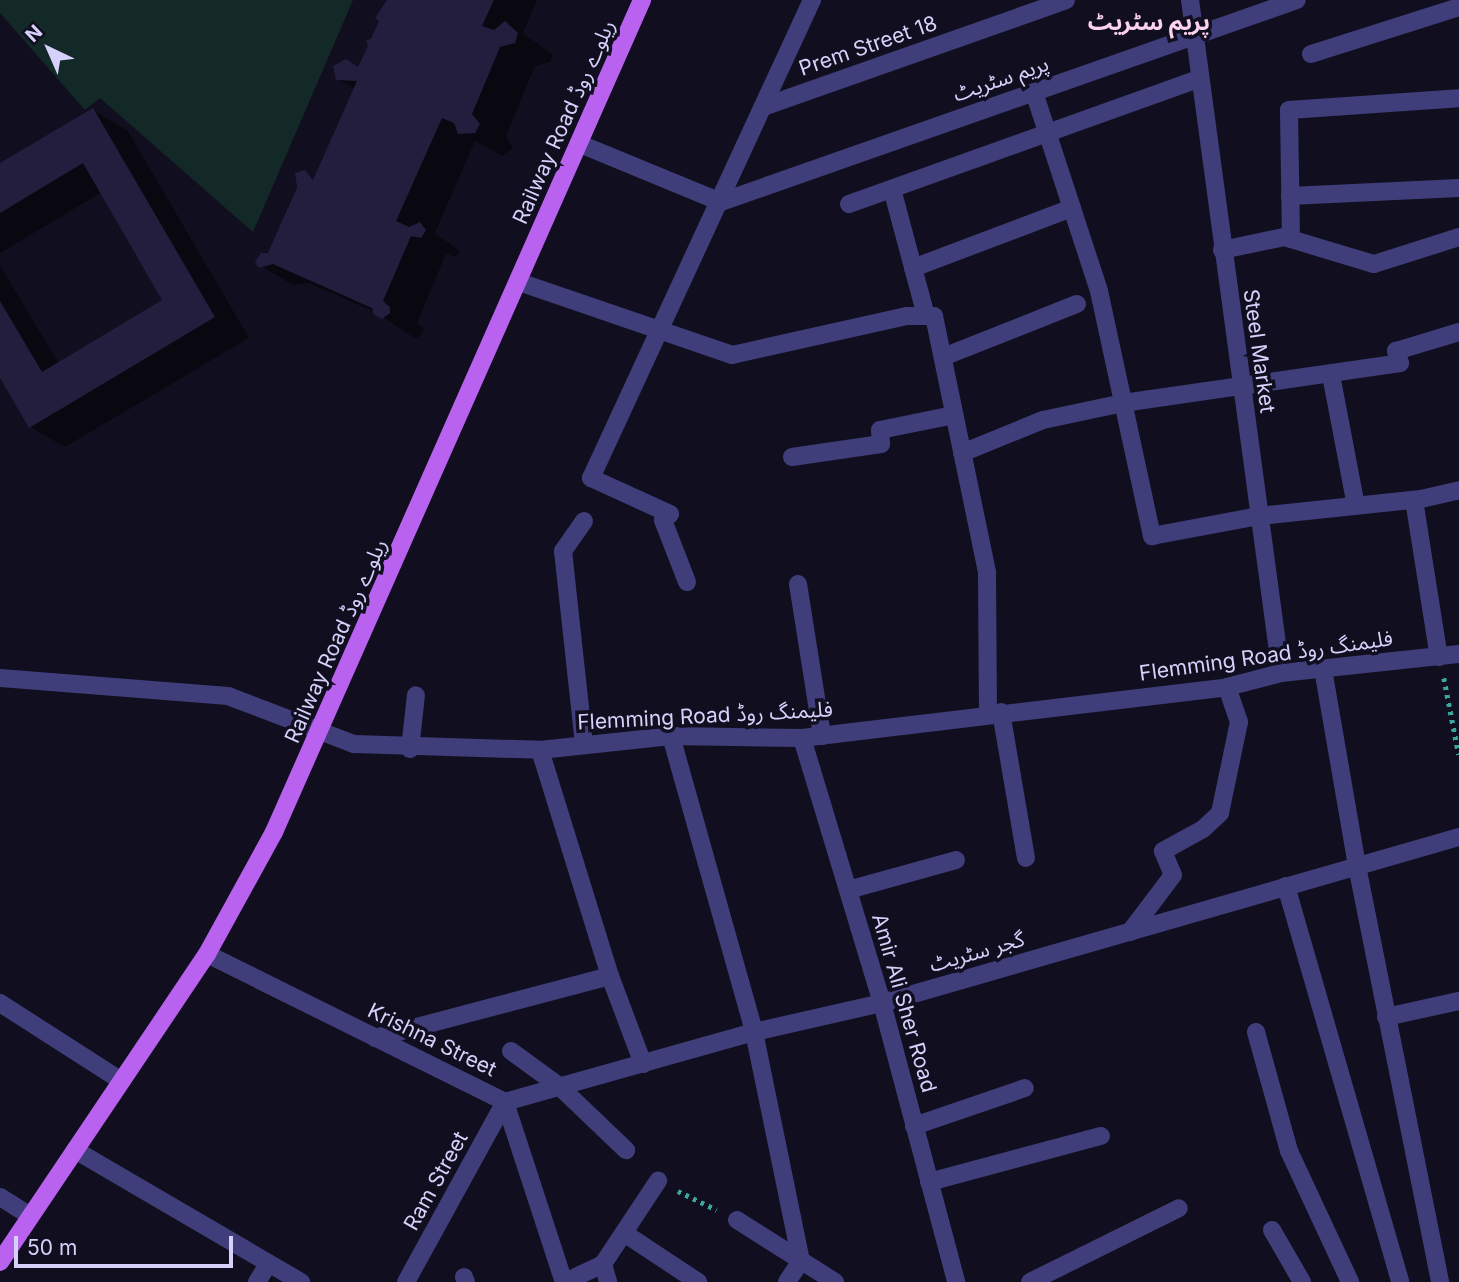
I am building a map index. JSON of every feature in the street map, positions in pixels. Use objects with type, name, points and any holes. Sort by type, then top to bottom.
[{"type":"main road","name":"Railway Road ریلوے روڈ","points":[[0,1262],[207,954],[274,832],[642,0]]},
{"type":"street","points":[[687,582],[663,520],[670,514],[591,478],[721,202],[812,0]]},
{"type":"street","name":"Prem Street 18","points":[[763,107],[1066,0]]},
{"type":"street","name":"Steel Market","points":[[1190,0],[1281,673]]},
{"type":"street","name":"پریم سٹریٹ","points":[[721,202],[1297,0]]},
{"type":"street","points":[[1311,54],[1459,7]]},
{"type":"street","points":[[849,204],[1199,79]]},
{"type":"street","points":[[1034,92],[1099,291],[1152,536],[1259,516],[1414,500],[1459,490]]},
{"type":"street","points":[[1291,239],[1289,110],[1459,98]]},
{"type":"street","points":[[580,144],[721,202]]},
{"type":"street","points":[[1290,196],[1459,188]]},
{"type":"street","points":[[892,190],[926,316]]},
{"type":"street","points":[[913,268],[1072,208]]},
{"type":"street","points":[[1222,250],[1291,239],[1374,264],[1459,237]]},
{"type":"street","points":[[519,282],[732,355],[907,316],[934,316],[987,573],[994,713],[1026,858]]},
{"type":"street","points":[[943,357],[1077,304]]},
{"type":"street","points":[[962,453],[1043,420],[1123,403],[1241,383],[1331,375],[1400,363],[1396,351],[1459,332]]},
{"type":"street","points":[[1331,375],[1356,506]]},
{"type":"street","points":[[792,457],[881,444],[880,430],[954,415]]},
{"type":"street","points":[[1414,500],[1439,657]]},
{"type":"street","points":[[584,521],[563,551],[584,743]]},
{"type":"street","points":[[798,584],[822,736]]},
{"type":"street","name":"Flemming Road فلیمنگ روڈ","points":[[0,678],[228,696],[318,733],[354,744],[410,748],[540,750],[584,743],[671,736],[822,736],[994,713],[1227,687],[1281,673],[1459,654]]},
{"type":"street","points":[[1323,669],[1357,866],[1440,1282]]},
{"type":"street","points":[[1130,932],[1173,875],[1163,851],[1203,829],[1220,813],[1239,722],[1227,687]]},
{"type":"street","points":[[410,748],[416,695]]},
{"type":"street","points":[[671,736],[754,1032],[801,1261],[787,1282]]},
{"type":"street","name":"Amir Ali Sher Road","points":[[802,738],[882,1003],[956,1282]]},
{"type":"street","points":[[540,750],[610,976],[643,1064]]},
{"type":"street","name":"گجر سٹریٹ","points":[[505,1102],[754,1032],[882,1003],[1459,837]]},
{"type":"street","points":[[848,890],[956,860]]},
{"type":"street","points":[[1286,887],[1400,1282]]},
{"type":"street","name":"Krishna Street","points":[[207,954],[505,1102],[565,1282]]},
{"type":"street","points":[[375,1038],[610,976]]},
{"type":"street","points":[[1386,1017],[1459,1001]]},
{"type":"street","points":[[0,1003],[120,1080]]},
{"type":"street","points":[[1256,1032],[1289,1151],[1350,1282]]},
{"type":"street","points":[[510,1051],[559,1086],[626,1150]]},
{"type":"street","points":[[914,1126],[1025,1088]]},
{"type":"street","name":"Ram Street","points":[[406,1282],[505,1102]]},
{"type":"street","points":[[929,1182],[1101,1136]]},
{"type":"street","points":[[75,1150],[301,1282]]},
{"type":"street","points":[[565,1282],[603,1264],[659,1181]]},
{"type":"street","points":[[0,1197],[31,1216]]},
{"type":"street","points":[[1030,1282],[1179,1208]]},
{"type":"street","points":[[737,1220],[835,1282]]},
{"type":"street","points":[[1272,1230],[1302,1282]]},
{"type":"street","points":[[624,1233],[698,1282]]},
{"type":"street","points":[[257,1282],[270,1263]]},
{"type":"street","points":[[603,1264],[608,1282]]},
{"type":"path","points":[[1439,657],[1459,755]]},
{"type":"path","points":[[659,1181],[737,1220]]},
{"type":"green space","points":[[0,0],[353,0],[253,232],[100,98],[85,110],[0,13]]},
{"type":"building","points":[[387,0],[494,0],[482,26],[494,30],[505,21],[518,33],[515,43],[500,47],[472,114],[480,124],[475,133],[458,134],[454,123],[442,118],[396,221],[409,227],[420,222],[426,230],[421,238],[411,236],[383,301],[390,307],[390,313],[382,319],[374,315],[372,308],[273,264],[259,268],[255,262],[261,253],[268,253],[297,187],[295,173],[305,170],[313,180],[357,81],[336,80],[333,66],[346,59],[358,67],[368,46],[366,40],[371,39],[379,21],[375,18]]},
{"type":"building","points":[[93,108],[215,317],[29,428],[0,378],[0,301],[42,372],[162,300],[83,163],[0,213],[0,163]]},
{"type":"district","name":"پریم سٹریٹ","points":[[1149,22]]}]
